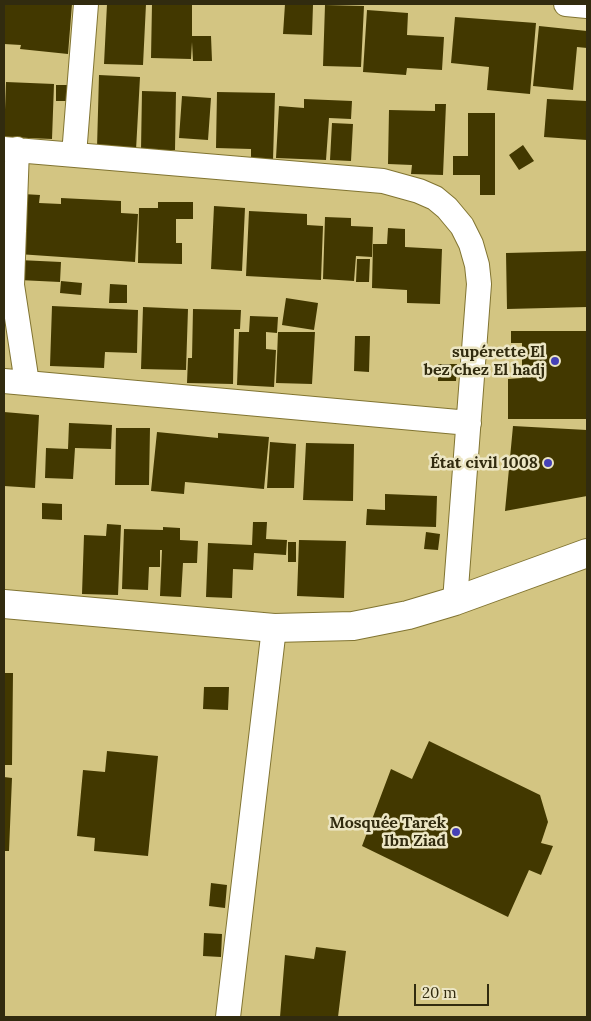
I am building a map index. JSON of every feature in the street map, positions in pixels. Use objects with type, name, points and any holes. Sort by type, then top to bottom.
[{"type":"main road","points":[[4,604],[274,628],[353,626],[408,616],[587,553]]},
{"type":"street","points":[[74,155],[86,4]]},
{"type":"street","points":[[566,4],[587,6]]},
{"type":"street","points":[[455,601],[469,423],[479,284],[477,265],[471,244],[462,226],[447,208],[435,198],[411,188],[382,181],[10,149],[15,382],[469,423]]},
{"type":"street","points":[[228,1017],[274,628]]},
{"type":"building","points":[[4,4],[72,4],[68,54],[20,49],[21,45],[4,44]]},
{"type":"building","points":[[107,4],[146,4],[143,65],[104,64]]},
{"type":"building","points":[[152,4],[192,4],[192,36],[211,36],[212,61],[193,61],[192,42],[191,59],[151,58]]},
{"type":"building","points":[[285,4],[313,5],[312,35],[283,34]]},
{"type":"building","points":[[325,5],[364,6],[361,67],[323,66]]},
{"type":"building","points":[[367,10],[408,13],[407,35],[444,37],[442,70],[407,68],[406,75],[363,72]]},
{"type":"building","points":[[455,17],[536,23],[530,94],[487,90],[489,67],[451,63]]},
{"type":"building","points":[[539,26],[587,31],[587,48],[577,47],[573,90],[533,86]]},
{"type":"building","points":[[99,75],[140,77],[136,150],[97,148]]},
{"type":"building","points":[[6,82],[54,84],[52,139],[4,137]]},
{"type":"building","points":[[56,85],[71,85],[71,101],[56,101]]},
{"type":"building","points":[[142,91],[176,92],[175,150],[141,150]]},
{"type":"building","points":[[217,92],[275,93],[273,160],[251,159],[251,149],[216,148]]},
{"type":"building","points":[[182,96],[211,98],[208,140],[179,138]]},
{"type":"building","points":[[304,99],[352,101],[351,119],[329,118],[326,160],[276,158],[279,106],[304,108]]},
{"type":"building","points":[[547,99],[587,101],[587,140],[544,137]]},
{"type":"building","points":[[435,104],[446,104],[443,175],[411,174],[412,165],[388,164],[389,110],[435,111]]},
{"type":"building","points":[[468,113],[495,113],[495,195],[480,195],[480,175],[453,175],[453,156],[468,156]]},
{"type":"building","points":[[332,123],[353,124],[351,161],[330,160]]},
{"type":"building","points":[[523,145],[534,161],[519,170],[509,155]]},
{"type":"building","points":[[23,194],[40,195],[39,203],[61,204],[61,198],[121,201],[121,213],[138,214],[135,262],[18,254]]},
{"type":"building","points":[[158,202],[193,202],[193,219],[176,219],[176,243],[182,243],[182,264],[138,263],[139,208],[158,208]]},
{"type":"building","points":[[214,206],[245,208],[242,271],[211,269]]},
{"type":"building","points":[[249,211],[307,214],[307,225],[323,226],[321,280],[246,276]]},
{"type":"building","points":[[325,217],[351,218],[351,226],[373,227],[372,257],[356,256],[354,281],[323,279]]},
{"type":"building","points":[[388,228],[405,229],[405,247],[442,249],[440,304],[407,303],[407,290],[372,288],[373,244],[387,244]]},
{"type":"building","points":[[587,251],[587,307],[507,309],[506,253]]},
{"type":"building","points":[[357,259],[370,259],[369,282],[356,282]]},
{"type":"building","points":[[19,260],[61,262],[60,282],[19,280]]},
{"type":"building","points":[[61,281],[82,283],[81,295],[60,293]]},
{"type":"building","points":[[110,284],[127,285],[127,303],[109,303]]},
{"type":"building","points":[[286,298],[318,303],[314,330],[282,325]]},
{"type":"building","points":[[52,306],[138,310],[137,353],[105,352],[104,368],[50,366]]},
{"type":"building","points":[[143,307],[188,309],[186,370],[141,369]]},
{"type":"building","points":[[193,309],[241,310],[240,329],[234,329],[233,384],[187,383],[188,358],[192,358]]},
{"type":"building","points":[[250,316],[278,317],[277,333],[266,332],[266,349],[276,350],[274,387],[237,385],[239,332],[249,332]]},
{"type":"building","name":"supérette El bez chez El hadj","points":[[511,331],[587,331],[587,419],[508,419],[508,379],[522,378],[522,343],[511,343]]},
{"type":"building","points":[[278,332],[315,332],[312,384],[276,383]]},
{"type":"building","points":[[355,336],[370,336],[369,372],[354,371]]},
{"type":"building","points":[[438,364],[457,364],[456,381],[438,381]]},
{"type":"building","points":[[4,412],[39,415],[35,488],[4,486]]},
{"type":"building","points":[[69,423],[112,425],[111,449],[75,448],[73,479],[45,478],[46,448],[68,449]]},
{"type":"building","name":"État civil 1008","points":[[513,426],[587,430],[587,496],[505,511]]},
{"type":"building","points":[[116,428],[150,428],[149,485],[115,485]]},
{"type":"building","points":[[157,432],[218,438],[218,433],[269,437],[264,489],[185,482],[184,494],[151,491]]},
{"type":"building","points":[[270,442],[296,444],[294,488],[267,488]]},
{"type":"building","points":[[306,443],[354,444],[353,501],[303,500]]},
{"type":"building","points":[[385,494],[437,496],[436,527],[366,525],[367,509],[385,510]]},
{"type":"building","points":[[42,503],[62,504],[62,520],[42,519]]},
{"type":"building","points":[[253,522],[267,522],[266,539],[287,540],[286,555],[254,553],[253,570],[233,569],[232,598],[206,597],[208,543],[252,545]]},
{"type":"building","points":[[107,524],[121,525],[118,595],[82,594],[84,535],[106,536]]},
{"type":"building","points":[[163,527],[180,528],[180,540],[198,541],[197,563],[183,563],[181,597],[160,596],[162,550],[160,550],[160,567],[149,567],[148,590],[122,589],[124,529],[163,530]]},
{"type":"building","points":[[426,532],[440,534],[438,550],[424,549]]},
{"type":"building","points":[[299,540],[346,541],[344,598],[297,596]]},
{"type":"building","points":[[288,542],[296,542],[296,562],[288,562]]},
{"type":"building","points":[[4,673],[13,673],[12,765],[4,765]]},
{"type":"building","points":[[204,687],[229,687],[228,710],[203,709]]},
{"type":"building","name":"Mosquée Tarek Ibn Ziad","points":[[429,741],[540,795],[548,822],[541,843],[553,846],[541,875],[529,870],[508,917],[362,846],[391,769],[412,779]]},
{"type":"building","points":[[107,751],[158,756],[148,856],[94,851],[95,838],[77,836],[83,770],[105,772]]},
{"type":"building","points":[[4,777],[12,778],[9,851],[4,851]]},
{"type":"building","points":[[211,883],[227,885],[225,908],[209,906]]},
{"type":"building","points":[[204,933],[222,934],[221,957],[203,956]]},
{"type":"building","points":[[316,947],[346,951],[338,1017],[280,1017],[285,955],[314,959]]},
{"type":"place","name":"supérette El bez chez El hadj","points":[[555,361]]},
{"type":"place","name":"État civil 1008","points":[[548,463]]},
{"type":"place","name":"Mosquée Tarek Ibn Ziad","points":[[456,832]]}]
